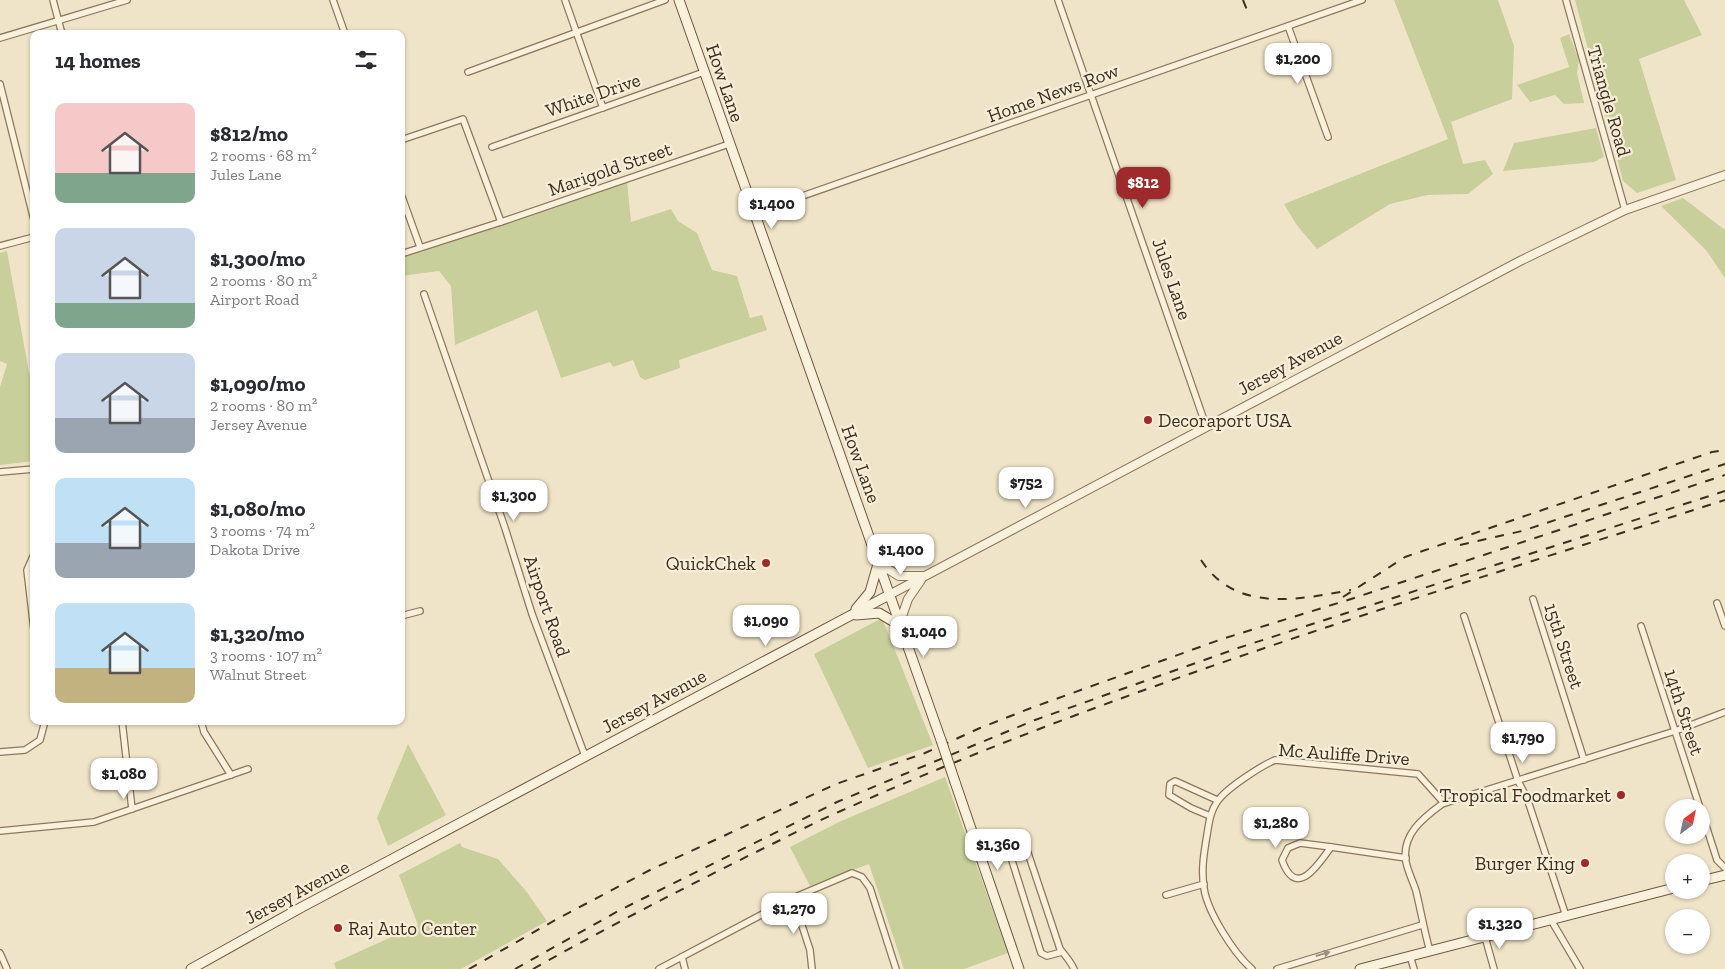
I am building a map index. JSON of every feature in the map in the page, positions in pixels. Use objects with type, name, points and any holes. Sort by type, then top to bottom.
[{"type":"main road","name":"How Lane","points":[[679,0],[941,740],[1019,969]]},
{"type":"main road","points":[[851,615],[870,592],[878,563]]},
{"type":"main road","name":"Jersey Avenue","points":[[192,969],[302,907],[889,595]]},
{"type":"main road","points":[[851,615],[879,613],[900,625]]},
{"type":"main road","points":[[1710,878],[1725,874]]},
{"type":"main road","points":[[1360,969],[1665,890]]},
{"type":"street","points":[[53,0],[61,30]]},
{"type":"street","points":[[0,38],[127,0]]},
{"type":"street","points":[[334,0],[344,30]]},
{"type":"street","points":[[565,0],[603,108]]},
{"type":"street","points":[[468,72],[665,0]]},
{"type":"street","name":"Jules Lane","points":[[1058,0],[1206,426]]},
{"type":"street","name":"Home News Row","points":[[754,213],[1362,0]]},
{"type":"street","name":"Triangle Road","points":[[1566,0],[1601,132],[1625,210]]},
{"type":"street","points":[[1288,26],[1328,137]]},
{"type":"street","name":"White Drive","points":[[492,146],[704,72]]},
{"type":"street","points":[[0,84],[30,204]]},
{"type":"street","points":[[405,139],[463,119],[501,222]]},
{"type":"street","name":"Marigold Street","points":[[405,253],[730,144]]},
{"type":"street","name":"Jersey Avenue","points":[[889,595],[1520,261],[1625,210],[1725,175]]},
{"type":"street","points":[[405,205],[420,247]]},
{"type":"street","points":[[0,246],[30,238]]},
{"type":"street","name":"Airport Road","points":[[424,294],[505,528],[532,614],[586,756]]},
{"type":"street","points":[[0,472],[30,469]]},
{"type":"street","points":[[30,563],[27,570],[30,596]]},
{"type":"street","points":[[878,563],[899,576],[924,576]]},
{"type":"street","points":[[900,625],[909,595],[924,576]]},
{"type":"street","name":"15th Street","points":[[1533,599],[1584,760]]},
{"type":"street","points":[[1717,603],[1725,626]]},
{"type":"street","points":[[405,615],[420,611]]},
{"type":"street","points":[[1464,616],[1518,781],[1527,798],[1566,916]]},
{"type":"street","name":"14th Street","points":[[1641,626],[1698,799]]},
{"type":"street","points":[[1430,951],[1406,858],[1407,844],[1414,826],[1444,803],[1675,731],[1725,712]]},
{"type":"street","points":[[0,752],[25,750],[40,740],[44,725]]},
{"type":"street","points":[[122,725],[132,809]]},
{"type":"street","points":[[202,725],[204,732],[231,775]]},
{"type":"street","name":"Mc Auliffe Drive","points":[[1252,969],[1238,958],[1221,928],[1204,890],[1202,862],[1210,816],[1217,800],[1259,767],[1275,760],[1418,774],[1444,803]]},
{"type":"street","points":[[0,831],[94,822],[248,769]]},
{"type":"street","points":[[1210,816],[1191,808],[1169,795],[1170,784],[1175,781],[1182,783],[1217,800]]},
{"type":"street","name":"14th Street","points":[[1710,836],[1718,860],[1725,868]]},
{"type":"street","points":[[1062,952],[1047,956],[1041,952],[1009,851],[1011,847],[1022,843],[1026,844],[1062,952],[1074,969]]},
{"type":"street","points":[[1330,847],[1308,876],[1301,878],[1292,876],[1286,870],[1282,860],[1288,848],[1300,843],[1330,847],[1406,858]]},
{"type":"street","points":[[659,969],[793,898],[852,873],[862,877],[870,888],[896,969]]},
{"type":"street","points":[[1166,895],[1204,884]]},
{"type":"street","points":[[793,898],[810,950],[812,969]]},
{"type":"street","points":[[1551,920],[1580,969]]},
{"type":"street","points":[[1277,969],[1422,925]]},
{"type":"street","points":[[1485,937],[1494,969]]},
{"type":"street","points":[[0,953],[7,969]]},
{"type":"street","points":[[1410,956],[1414,969]]},
{"type":"street","points":[[682,957],[686,969]]},
{"type":"green space","points":[[1394,0],[1498,0],[1514,46],[1512,99],[1451,122],[1463,164],[1485,160],[1493,174],[1468,194],[1427,195],[1390,204],[1317,249],[1296,224],[1284,204],[1448,139]]},
{"type":"green space","points":[[1575,0],[1684,0],[1702,35],[1639,59],[1676,180],[1637,193],[1623,181]]},
{"type":"green space","points":[[1569,34],[1579,60],[1577,73],[1584,103],[1564,104],[1555,95],[1530,102],[1517,85],[1569,67],[1560,38]]},
{"type":"green space","points":[[1596,128],[1604,157],[1594,162],[1503,171],[1514,143]]},
{"type":"green space","points":[[627,181],[631,222],[671,209],[678,221],[697,233],[712,270],[737,276],[750,318],[762,315],[767,330],[679,360],[680,368],[645,380],[640,377],[633,360],[613,367],[610,362],[561,378],[537,310],[455,345],[451,286],[439,271],[405,275],[405,254]]},
{"type":"green space","points":[[1683,198],[1725,230],[1725,278],[1706,250],[1661,206]]},
{"type":"green space","points":[[7,251],[30,378],[30,461],[0,465],[0,387],[7,364],[0,361],[0,253]]},
{"type":"green space","points":[[882,618],[933,745],[868,768],[814,654]]},
{"type":"green space","points":[[408,744],[446,815],[388,846],[377,818]]},
{"type":"green space","points":[[945,777],[1008,953],[964,969],[904,969],[869,864],[810,886],[790,847],[839,822]]},
{"type":"green space","points":[[460,843],[462,847],[498,859],[526,891],[547,921],[461,969],[336,969],[334,963],[418,925],[399,875]]},
{"type":"railway","points":[[1243,0],[1247,10]]},
{"type":"railway","points":[[1343,597],[1405,557],[1712,452],[1725,450]]},
{"type":"railway","points":[[1460,545],[1522,531],[1725,464]]},
{"type":"railway","points":[[469,969],[557,919],[650,870],[836,784],[925,753],[980,728],[1031,708],[1222,639],[1348,600],[1725,475]]},
{"type":"railway","points":[[515,969],[620,910],[837,802],[1035,720],[1238,648],[1725,491]]},
{"type":"railway","points":[[533,969],[640,911],[808,826],[951,764],[1059,721],[1169,681],[1391,606],[1725,500]]},
{"type":"railway","points":[[1201,560],[1215,577],[1231,588],[1249,595],[1268,599],[1309,597],[1351,590]]},
{"type":"place","name":"Decoraport USA","points":[[1148,420]]},
{"type":"place","name":"QuickChek","points":[[766,563]]},
{"type":"place","name":"Tropical Foodmarket","points":[[1621,795]]},
{"type":"place","name":"Burger King","points":[[1585,863]]},
{"type":"place","name":"Raj Auto Center","points":[[338,928]]}]
